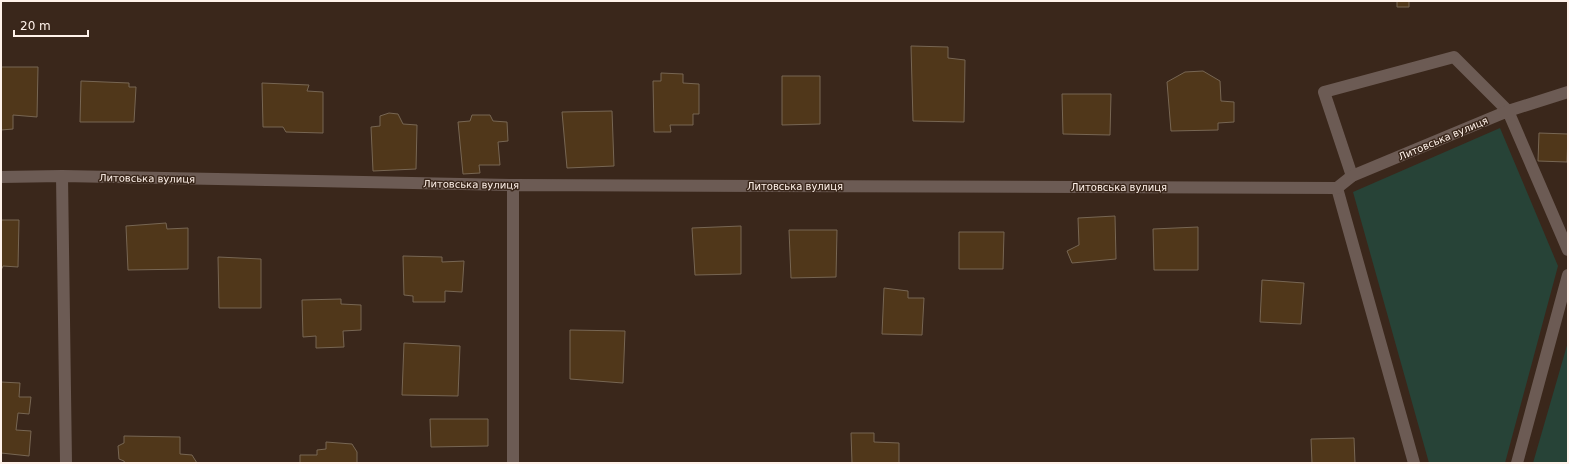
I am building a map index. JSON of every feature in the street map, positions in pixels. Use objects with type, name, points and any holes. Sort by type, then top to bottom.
[{"type":"street","points":[[1352,176],[1324,92],[1454,57],[1508,111],[1568,250]]},
{"type":"street","name":"Литовська вулиця","points":[[1,177],[62,176],[513,185],[1336,188],[1352,176],[1508,111],[1568,92]]},
{"type":"street","points":[[62,176],[66,463]]},
{"type":"street","points":[[513,185],[513,463]]},
{"type":"street","points":[[1336,188],[1414,463]]},
{"type":"street","points":[[1517,463],[1568,275]]},
{"type":"green space","points":[[1500,128],[1558,266],[1505,463],[1429,463],[1353,192]]},
{"type":"green space","points":[[1568,342],[1568,463],[1533,463]]},
{"type":"building","points":[[1397,1],[1409,1],[1409,7],[1397,7]]},
{"type":"building","points":[[911,46],[948,47],[948,58],[965,60],[964,122],[913,121]]},
{"type":"building","points":[[1,67],[38,67],[37,117],[13,115],[13,129],[1,130]]},
{"type":"building","points":[[1203,71],[1220,81],[1221,101],[1234,102],[1234,122],[1218,123],[1218,130],[1171,131],[1167,82],[1185,72]]},
{"type":"building","points":[[661,73],[683,74],[683,83],[699,84],[699,114],[693,114],[693,125],[670,125],[671,132],[654,132],[653,81],[661,81]]},
{"type":"building","points":[[782,76],[820,76],[820,124],[782,125]]},
{"type":"building","points":[[81,81],[129,83],[129,87],[136,87],[134,122],[80,122]]},
{"type":"building","points":[[262,83],[309,85],[307,91],[323,92],[323,133],[286,132],[283,127],[263,127]]},
{"type":"building","points":[[1062,94],[1111,94],[1110,135],[1063,134]]},
{"type":"building","points":[[612,111],[614,166],[567,168],[562,112]]},
{"type":"building","points":[[389,113],[398,114],[403,124],[417,125],[416,169],[373,171],[371,127],[380,126],[380,116]]},
{"type":"building","points":[[472,115],[490,115],[493,121],[507,122],[508,141],[498,142],[500,165],[479,165],[480,173],[463,174],[458,122],[470,121]]},
{"type":"building","points":[[1539,133],[1568,134],[1567,162],[1538,161]]},
{"type":"building","points":[[1115,216],[1116,259],[1072,263],[1067,251],[1079,245],[1078,218]]},
{"type":"building","points":[[1,220],[19,220],[18,267],[3,266],[1,270]]},
{"type":"building","points":[[166,223],[167,229],[188,228],[188,269],[128,270],[126,226]]},
{"type":"building","points":[[741,226],[741,274],[695,275],[692,228]]},
{"type":"building","points":[[1198,227],[1198,270],[1154,270],[1153,229]]},
{"type":"building","points":[[789,230],[837,230],[836,277],[791,278]]},
{"type":"building","points":[[959,232],[1004,232],[1003,269],[959,269]]},
{"type":"building","points":[[403,256],[442,257],[442,262],[464,261],[462,292],[445,291],[445,302],[413,302],[413,296],[404,295]]},
{"type":"building","points":[[218,257],[261,259],[261,308],[219,308]]},
{"type":"building","points":[[1262,280],[1304,283],[1301,324],[1260,322]]},
{"type":"building","points":[[884,288],[908,291],[908,298],[924,298],[922,335],[882,334]]},
{"type":"building","points":[[341,299],[341,304],[361,305],[361,330],[343,331],[344,347],[316,348],[316,336],[303,337],[302,300]]},
{"type":"building","points":[[570,330],[625,331],[623,383],[570,379]]},
{"type":"building","points":[[404,343],[460,346],[458,396],[402,395]]},
{"type":"building","points":[[1,382],[20,383],[19,397],[31,397],[29,414],[18,413],[16,430],[31,431],[29,456],[1,453]]},
{"type":"building","points":[[430,419],[488,419],[488,446],[431,447]]},
{"type":"building","points":[[851,433],[874,433],[874,442],[899,443],[899,463],[852,463]]},
{"type":"building","points":[[124,436],[180,437],[180,454],[192,455],[197,463],[125,463],[119,459],[118,446],[124,443]]},
{"type":"building","points":[[1354,438],[1355,463],[1312,463],[1311,439]]},
{"type":"building","points":[[326,442],[352,444],[357,452],[357,463],[300,463],[300,455],[317,455],[317,450],[326,449]]}]
